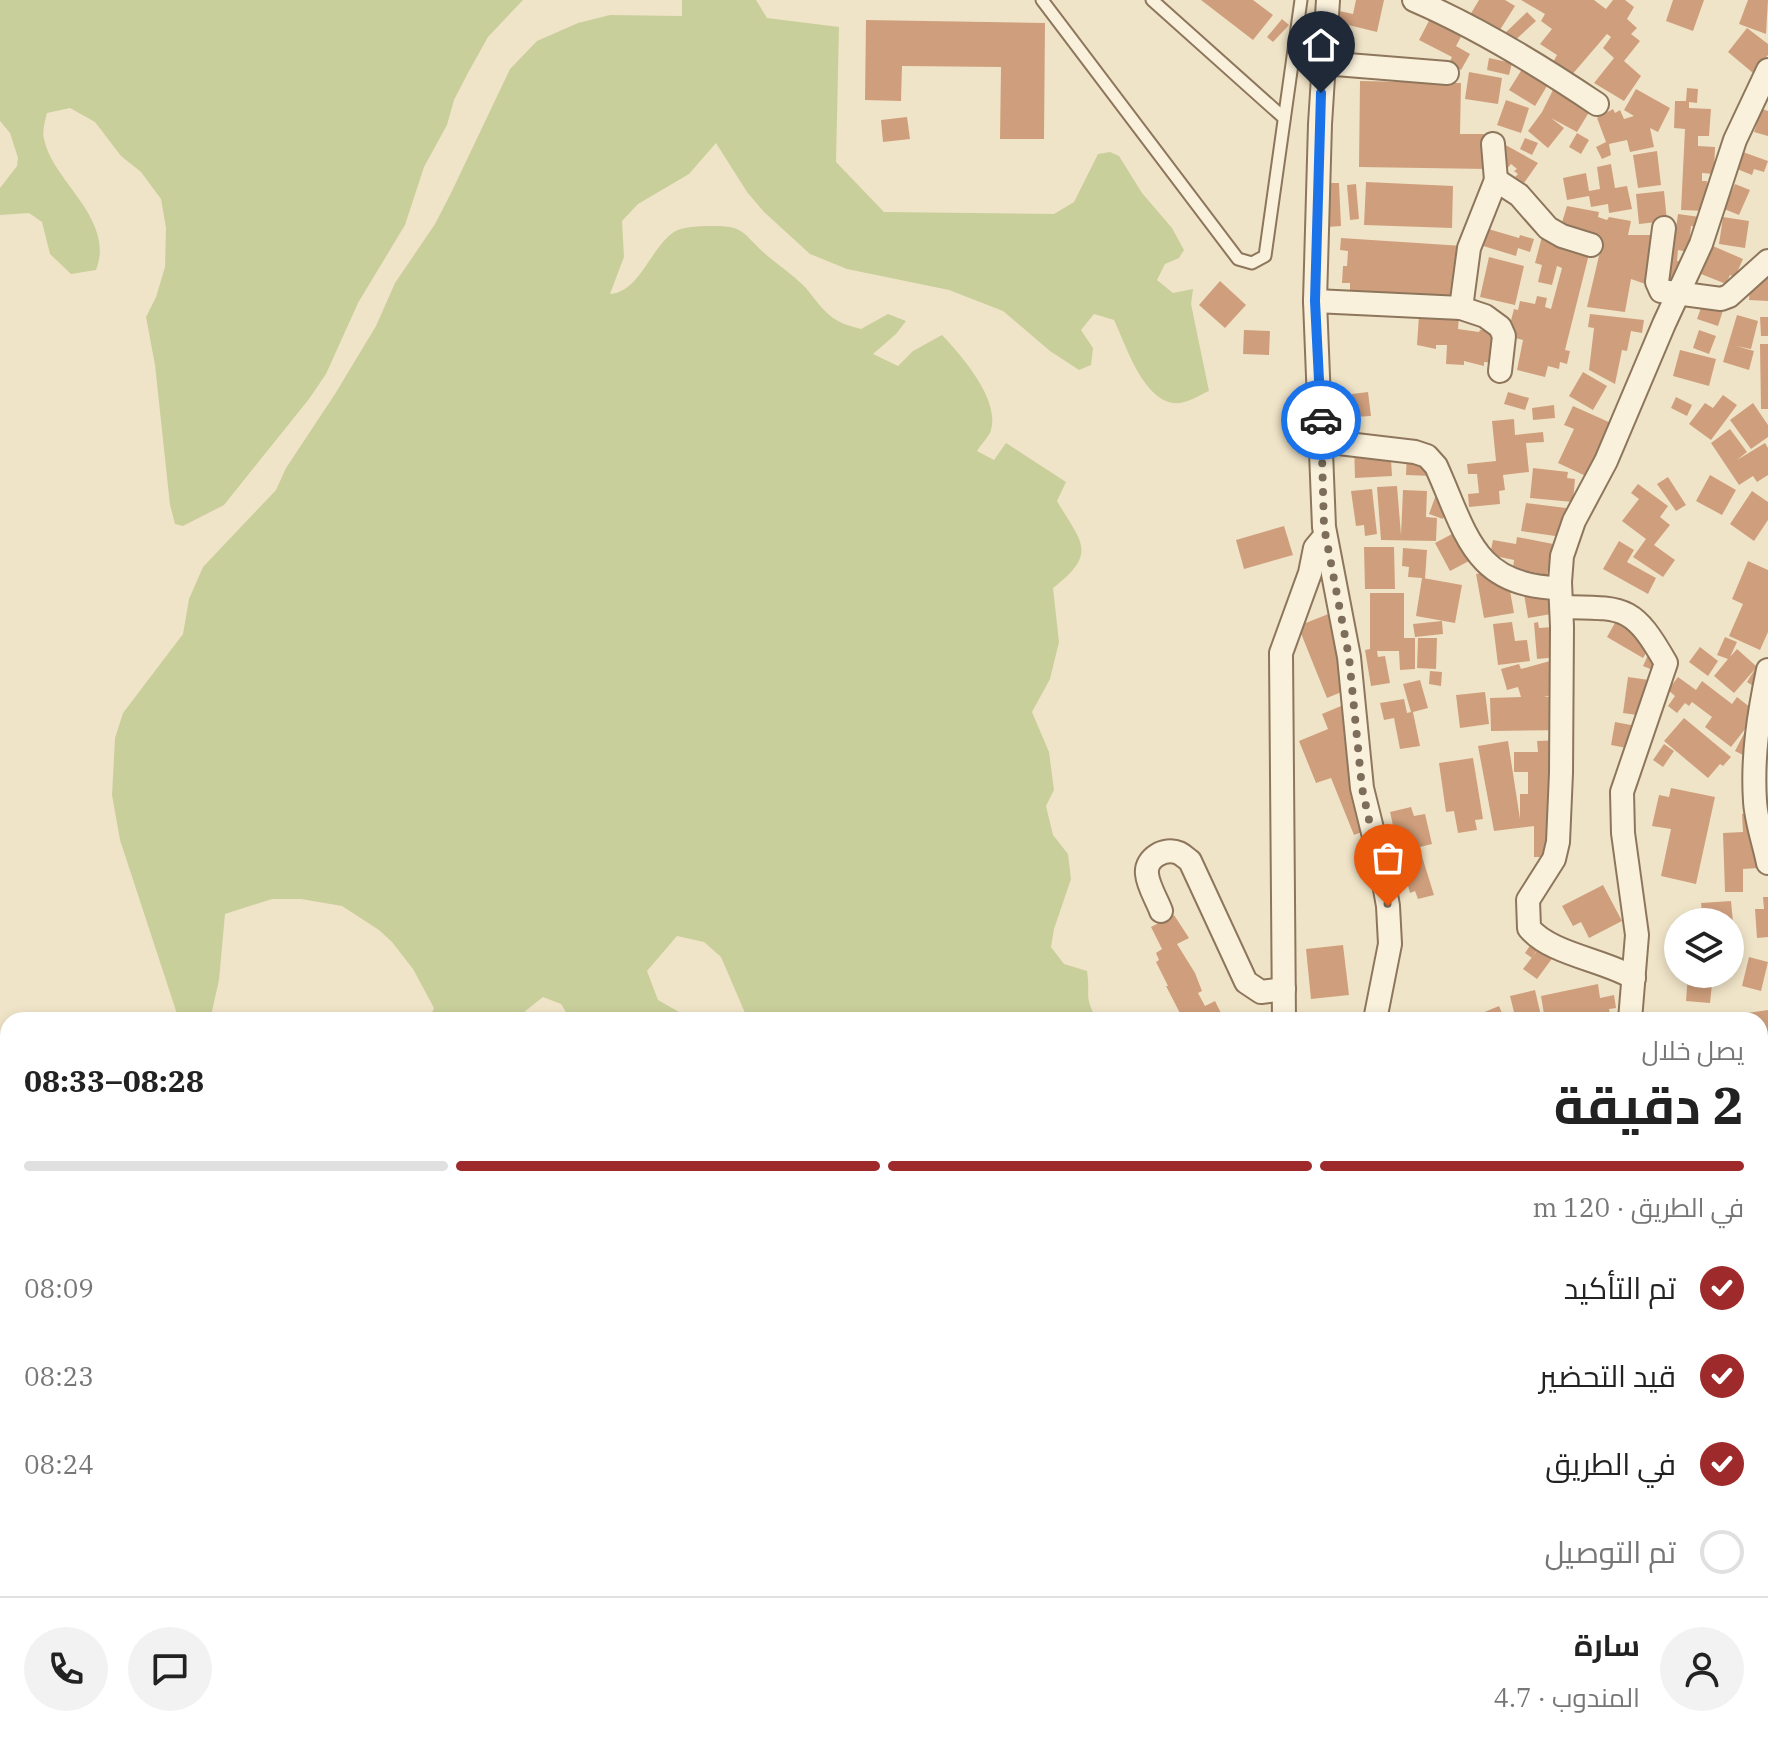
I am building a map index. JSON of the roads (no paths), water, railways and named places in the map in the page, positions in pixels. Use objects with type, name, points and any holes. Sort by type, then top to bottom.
[{"type":"street","points":[[1328,0],[1315,301],[1325,536],[1349,657],[1362,788],[1388,906],[1390,944],[1377,1012]]},
{"type":"street","points":[[1414,0],[1466,24],[1551,73],[1597,104]]},
{"type":"street","points":[[1323,63],[1447,73]]},
{"type":"street","points":[[1634,978],[1619,969],[1547,944],[1529,928],[1528,900],[1554,859],[1558,842],[1562,556],[1574,521],[1606,461],[1701,244],[1735,140],[1768,70]]},
{"type":"street","points":[[1461,308],[1469,248],[1496,180],[1493,144]]},
{"type":"street","points":[[1496,180],[1519,195],[1548,228],[1591,245]]},
{"type":"street","points":[[1664,228],[1657,285],[1661,291],[1721,299],[1729,296],[1768,261]]},
{"type":"street","points":[[1315,301],[1461,308],[1485,316],[1500,327],[1504,336],[1500,371]]},
{"type":"street","points":[[1322,441],[1427,456],[1436,466],[1472,547],[1487,566],[1506,578],[1544,587],[1561,597],[1632,615],[1666,663],[1622,792],[1623,833],[1637,935],[1631,1012]]},
{"type":"street","points":[[1284,1012],[1281,653],[1310,573],[1315,548],[1325,536]]},
{"type":"street","points":[[1768,670],[1755,755],[1755,803],[1768,863]]},
{"type":"street","points":[[1161,911],[1147,875],[1148,866],[1162,852],[1178,852],[1190,861],[1246,982],[1261,992],[1284,989]]},
{"type":"lane","points":[[1042,0],[1238,259],[1252,263],[1265,256],[1301,0]]},
{"type":"lane","points":[[1152,0],[1284,118]]}]
